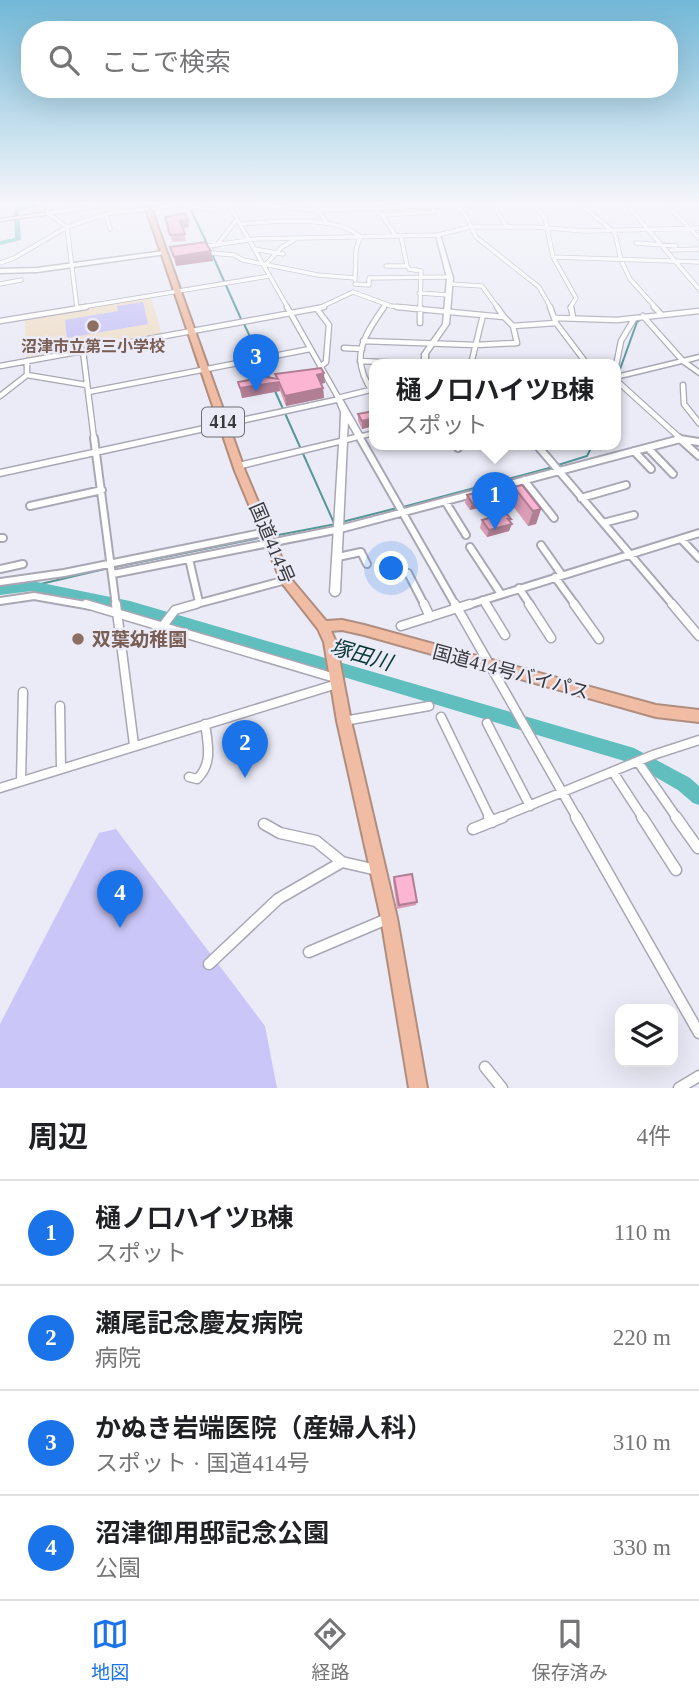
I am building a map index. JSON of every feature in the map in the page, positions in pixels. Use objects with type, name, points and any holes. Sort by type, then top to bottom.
[{"type":"highway","name":"国道414号","points":[[166,256],[238,466],[286,580],[323,626],[330,642],[344,722],[389,918],[418,1088]]},
{"type":"highway","name":"国道414号バイパス","points":[[323,626],[342,625],[364,630],[656,711],[699,716]]},
{"type":"street","points":[[0,262],[18,256]]},
{"type":"street","points":[[71,256],[77,308]]},
{"type":"street","points":[[0,271],[144,256]]},
{"type":"street","points":[[226,256],[323,276],[355,278]]},
{"type":"street","points":[[259,256],[699,1033]]},
{"type":"street","points":[[264,263],[273,256]]},
{"type":"street","points":[[353,292],[356,256]]},
{"type":"street","points":[[404,256],[407,266],[413,271],[421,271],[418,309],[420,323]]},
{"type":"street","points":[[424,359],[445,327],[450,281],[443,256]]},
{"type":"street","points":[[500,256],[533,281],[556,321],[583,359]]},
{"type":"street","points":[[620,256],[630,279],[662,314]]},
{"type":"street","points":[[671,256],[699,289]]},
{"type":"street","points":[[553,257],[576,299],[570,309],[573,318]]},
{"type":"street","points":[[553,257],[699,262]]},
{"type":"street","points":[[386,266],[407,266]]},
{"type":"street","points":[[288,276],[296,270]]},
{"type":"street","points":[[0,321],[269,276]]},
{"type":"street","points":[[355,284],[369,285],[369,278],[419,278],[482,286],[513,326],[517,343],[476,345],[363,341]]},
{"type":"street","points":[[0,284],[21,280]]},
{"type":"street","points":[[692,281],[699,281]]},
{"type":"street","points":[[0,366],[317,309],[353,292],[385,305],[504,317]]},
{"type":"street","points":[[419,293],[448,295]]},
{"type":"street","points":[[369,386],[359,372],[363,341],[385,305]]},
{"type":"street","points":[[317,309],[328,325],[326,362],[320,367]]},
{"type":"street","points":[[513,326],[573,318],[617,320],[699,311]]},
{"type":"street","points":[[472,359],[483,315]]},
{"type":"street","points":[[643,316],[683,361],[699,373]]},
{"type":"street","points":[[617,359],[621,341],[629,324],[636,317]]},
{"type":"street","points":[[392,352],[393,342]]},
{"type":"street","points":[[344,348],[362,349]]},
{"type":"street","points":[[27,375],[87,388],[310,349]]},
{"type":"street","points":[[83,351],[134,745]]},
{"type":"street","points":[[621,377],[699,357]]},
{"type":"street","points":[[27,361],[27,375]]},
{"type":"street","points":[[360,361],[369,361]]},
{"type":"street","points":[[0,396],[27,375]]},
{"type":"street","points":[[621,383],[699,456]]},
{"type":"street","points":[[683,385],[684,404],[699,423]]},
{"type":"street","points":[[0,473],[369,392]]},
{"type":"street","points":[[335,592],[345,412]]},
{"type":"street","points":[[238,466],[369,434]]},
{"type":"street","points":[[113,574],[340,529],[680,439],[699,442]]},
{"type":"street","points":[[648,448],[673,474]]},
{"type":"street","points":[[541,450],[699,636]]},
{"type":"street","points":[[634,451],[652,469]]},
{"type":"street","points":[[524,480],[554,518]]},
{"type":"street","points":[[581,498],[626,485]]},
{"type":"street","points":[[30,506],[102,490]]},
{"type":"street","points":[[444,501],[466,535]]},
{"type":"street","points":[[603,523],[634,515]]},
{"type":"street","points":[[0,582],[111,563],[267,531]]},
{"type":"street","points":[[401,626],[699,533]]},
{"type":"street","points":[[681,539],[699,558]]},
{"type":"street","points":[[541,545],[599,639]]},
{"type":"street","points":[[470,547],[500,594]]},
{"type":"street","points":[[338,557],[361,552],[367,564]]},
{"type":"street","points":[[189,559],[199,602]]},
{"type":"street","points":[[0,569],[23,564]]},
{"type":"street","points":[[408,573],[430,617]]},
{"type":"street","points":[[163,625],[169,614],[199,602],[286,580]]},
{"type":"street","points":[[519,588],[551,638]]},
{"type":"street","points":[[0,601],[34,596],[57,598],[117,612],[335,675]]},
{"type":"street","points":[[483,600],[505,635]]},
{"type":"street","points":[[690,626],[699,623]]},
{"type":"street","points":[[0,788],[205,724],[335,675]]},
{"type":"street","points":[[21,781],[23,692]]},
{"type":"street","points":[[60,706],[61,769]]},
{"type":"street","points":[[344,722],[429,706]]},
{"type":"street","points":[[441,717],[492,822]]},
{"type":"street","points":[[487,723],[530,806]]},
{"type":"street","points":[[189,777],[197,779],[206,771],[209,751],[205,724]]},
{"type":"street","points":[[473,828],[653,755],[696,740],[699,748]]},
{"type":"street","points":[[636,762],[698,848]]},
{"type":"street","points":[[613,772],[676,870]]},
{"type":"street","points":[[264,824],[271,832],[311,839],[328,847],[342,862],[377,870]]},
{"type":"street","points":[[208,964],[278,899],[342,862]]},
{"type":"street","points":[[309,951],[389,918]]},
{"type":"street","points":[[485,1067],[502,1088]]},
{"type":"street","points":[[679,1088],[699,1076]]},
{"type":"shaded area","name":"沼津市立第三小学校","points":[[151,297],[162,335],[26,359],[25,318]]},
{"type":"shaded area","points":[[143,302],[148,324],[67,338],[65,320],[118,311],[117,306]]},
{"type":"shaded area","points":[[116,829],[265,1026],[277,1088],[0,1088],[0,1024],[99,833]]},
{"type":"building","points":[[321,368],[324,373],[317,375],[323,388],[285,396],[279,382],[240,388],[238,382],[266,377],[278,379],[275,374]]},
{"type":"building","points":[[369,412],[369,419],[362,421],[358,414]]},
{"type":"building","points":[[522,485],[541,509],[533,511],[514,487]]},
{"type":"building","points":[[487,490],[492,497],[472,503],[467,495]]},
{"type":"building","points":[[506,513],[512,524],[489,530],[482,520]]},
{"type":"building","points":[[412,874],[417,902],[399,905],[394,877]]},
{"type":"waterway","points":[[213,256],[241,319]]},
{"type":"waterway","points":[[621,366],[637,322],[642,319]]},
{"type":"waterway","points":[[244,324],[270,379]]},
{"type":"waterway","points":[[275,391],[334,523]]},
{"type":"waterway","points":[[558,465],[587,456],[590,450]]},
{"type":"waterway","points":[[403,507],[553,467]]},
{"type":"waterway","points":[[342,522],[397,508]]},
{"type":"waterway","points":[[273,536],[336,524]]},
{"type":"waterway","points":[[115,567],[264,537]]},
{"type":"waterway","points":[[32,586],[109,568]]},
{"type":"waterway","name":"塚田川","points":[[0,590],[32,586],[130,607],[634,756],[684,784],[699,797]]},
{"type":"place","name":"沼津市立第三小学校","points":[[93,326]]},
{"type":"place","name":"かぬき岩端医院（産婦人科）","points":[[256,392]]},
{"type":"place","name":"樋ノ口ハイツB棟","points":[[495,530]]},
{"type":"place","name":"双葉幼稚園","points":[[78,639]]},
{"type":"place","name":"瀬尾記念慶友病院","points":[[245,778]]},
{"type":"place","name":"沼津御用邸記念公園","points":[[120,928]]}]
